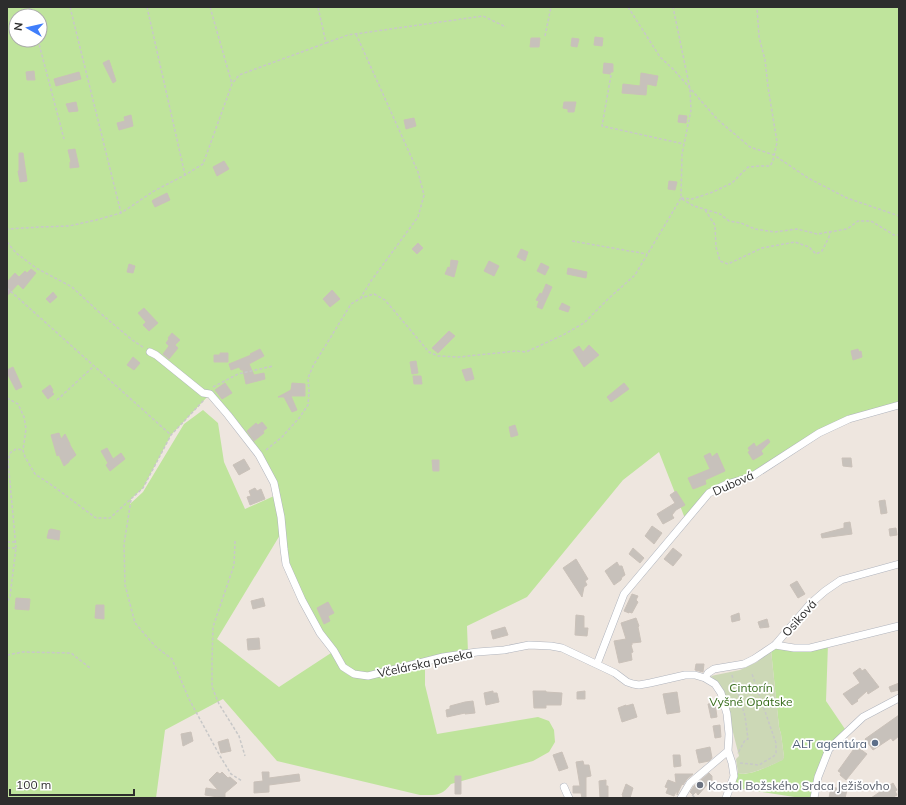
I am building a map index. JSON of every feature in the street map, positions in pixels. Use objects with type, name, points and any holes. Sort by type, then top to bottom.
[{"type":"street","name":"Včelárska paseka","points":[[150,352],[206,394],[228,415],[259,455],[274,483],[281,517],[286,564],[302,600],[320,633],[334,651],[343,667],[354,674],[368,676],[443,657],[504,650],[529,645],[562,648],[615,673],[627,682],[639,684],[650,683],[685,675],[695,675],[705,678]]},
{"type":"street","name":"Dubová","points":[[597,664],[624,594],[709,493],[727,484],[751,477],[819,433],[849,419],[899,405]]},
{"type":"street","name":"Osiková","points":[[705,678],[708,673],[714,669],[744,664],[775,645],[810,604],[841,580],[899,564]]},
{"type":"street","points":[[775,645],[794,648],[810,648],[899,626]]},
{"type":"street","points":[[705,678],[715,684],[721,693],[728,721],[728,751],[734,776],[726,798]]},
{"type":"street","points":[[814,798],[818,777],[829,749],[863,717],[899,698]]},
{"type":"street","points":[[681,798],[690,783],[728,751]]},
{"type":"street","points":[[564,787],[566,794],[570,798]]},
{"type":"path","points":[[70,7],[121,213]]},
{"type":"path","points":[[147,7],[185,175]]},
{"type":"path","points":[[210,7],[232,84]]},
{"type":"path","points":[[318,7],[326,44]]},
{"type":"path","points":[[545,36],[551,7]]},
{"type":"path","points":[[628,7],[660,57],[674,70],[718,120],[750,147],[774,155],[808,178],[847,198],[899,216]]},
{"type":"path","points":[[259,455],[282,437],[304,411],[308,404],[308,378],[312,366],[351,304],[361,298],[374,294],[385,300],[429,352],[438,356],[459,357],[516,351],[526,352],[563,335],[584,323],[635,275],[681,198],[682,154],[691,110],[690,89],[673,7]]},
{"type":"path","points":[[681,198],[692,199],[713,192],[732,183],[748,167],[770,166],[773,161],[777,142],[765,60],[759,37],[757,7]]},
{"type":"path","points":[[7,231],[8,229],[69,226],[121,213],[154,191],[203,164],[232,84],[239,75],[348,35],[483,16],[506,26]]},
{"type":"path","points":[[356,34],[418,172],[424,195],[418,217],[371,281],[361,298]]},
{"type":"path","points":[[40,48],[64,139]]},
{"type":"path","points":[[611,75],[602,126],[684,144]]},
{"type":"path","points":[[681,198],[694,206],[720,214],[729,221],[741,223],[755,229],[775,232],[797,230],[817,234],[847,229],[858,221],[871,221],[894,235],[899,235]]},
{"type":"path","points":[[705,210],[715,225],[716,246],[720,261],[728,264],[762,248],[795,242],[809,247],[816,254],[822,251],[830,232]]},
{"type":"path","points":[[572,241],[647,254]]},
{"type":"path","points":[[7,242],[16,253],[36,268],[72,287],[131,339],[150,352]]},
{"type":"path","points":[[7,288],[171,435]]},
{"type":"path","points":[[56,400],[94,366]]},
{"type":"path","points":[[7,398],[18,404],[24,417],[26,429],[23,450],[25,457],[36,474],[96,518],[110,518],[143,488],[171,435],[206,394],[217,384],[238,374],[273,366]]},
{"type":"path","points":[[7,602],[10,596],[16,548],[8,461],[10,453],[16,449],[23,450]]},
{"type":"path","points":[[131,499],[124,544],[125,585],[135,623],[156,647],[172,659],[189,698],[220,756],[231,774],[242,781]]},
{"type":"path","points":[[235,541],[234,565],[213,627],[212,687],[219,704],[239,736],[245,756]]},
{"type":"path","points":[[7,542],[16,542]]},
{"type":"path","points":[[7,548],[16,548]]},
{"type":"path","points":[[7,655],[23,652],[71,653],[90,668]]},
{"type":"path","points":[[732,763],[736,762],[759,765],[774,756],[776,753],[776,743],[752,674]]},
{"type":"path","points":[[732,675],[745,716],[748,735],[748,739],[745,740],[738,753]]},
{"type":"green space","points":[[7,7],[899,7],[899,405],[849,419],[819,433],[751,477],[727,484],[709,493],[686,521],[659,452],[623,480],[527,597],[467,626],[468,653],[443,657],[368,676],[354,674],[343,667],[334,651],[320,633],[302,600],[286,564],[281,517],[274,483],[259,455],[228,415],[213,402],[209,395],[171,435],[143,488],[131,499],[130,504],[143,492],[184,424],[203,410],[218,423],[224,462],[245,509],[274,496],[279,518],[280,535],[217,639],[279,687],[331,653],[343,671],[349,675],[362,678],[375,677],[425,664],[425,685],[437,734],[538,717],[549,721],[554,730],[555,742],[549,752],[533,761],[451,784],[444,791],[437,794],[420,795],[277,761],[223,699],[165,730],[156,798],[7,798]]},
{"type":"green space","points":[[828,644],[826,701],[847,732],[829,749],[814,798],[801,798],[730,787],[734,776],[738,773],[743,774],[760,770],[782,760],[784,757],[779,727],[771,650],[775,645],[794,648]]},
{"type":"green space","name":"Cintorín Vyšné Opátske","points":[[771,650],[779,727],[784,757],[783,760],[760,770],[743,774],[738,773],[736,759],[739,756],[722,689],[711,676],[740,670],[757,662]]},
{"type":"building","points":[[595,37],[603,38],[602,46],[594,45]]},
{"type":"building","points":[[531,38],[540,38],[539,47],[530,47]]},
{"type":"building","points":[[572,38],[579,39],[577,47],[571,46]]},
{"type":"building","points":[[109,60],[116,81],[113,83],[103,63]]},
{"type":"building","points":[[604,63],[613,64],[613,72],[610,74],[603,73]]},
{"type":"building","points":[[34,71],[35,80],[27,80],[26,72]]},
{"type":"building","points":[[79,72],[81,79],[56,86],[54,79]]},
{"type":"building","points":[[641,73],[658,76],[656,86],[647,84],[646,95],[622,93],[623,84],[640,86]]},
{"type":"building","points":[[76,102],[78,111],[69,112],[66,104]]},
{"type":"building","points":[[564,102],[576,102],[574,112],[568,112],[568,109],[563,108]]},
{"type":"building","points":[[131,115],[133,126],[119,130],[117,123],[125,121],[124,117]]},
{"type":"building","points":[[679,115],[687,116],[686,123],[678,122]]},
{"type":"building","points":[[414,118],[416,126],[406,129],[404,120]]},
{"type":"building","points":[[75,149],[79,167],[70,168],[71,162],[68,150]]},
{"type":"building","points":[[19,153],[23,153],[27,181],[20,182],[18,171]]},
{"type":"building","points":[[224,161],[229,169],[217,176],[213,167]]},
{"type":"building","points":[[669,181],[677,182],[675,190],[668,189]]},
{"type":"building","points":[[167,193],[170,200],[155,207],[152,201]]},
{"type":"building","points":[[418,243],[423,248],[417,254],[412,249]]},
{"type":"building","points":[[521,249],[528,252],[525,261],[517,257]]},
{"type":"building","points":[[451,260],[458,261],[454,277],[445,274],[448,267],[450,268]]},
{"type":"building","points":[[489,261],[499,266],[494,276],[484,271]]},
{"type":"building","points":[[541,263],[549,267],[545,275],[537,271]]},
{"type":"building","points":[[129,264],[135,266],[133,273],[127,272]]},
{"type":"building","points":[[568,268],[587,272],[586,278],[567,274]]},
{"type":"building","points":[[31,269],[36,273],[23,289],[18,284],[7,296],[7,282],[15,273],[19,277],[25,271],[27,273]]},
{"type":"building","points":[[546,284],[552,287],[542,309],[537,307],[539,301],[536,300],[540,293],[542,294]]},
{"type":"building","points":[[332,290],[340,299],[330,307],[323,299]]},
{"type":"building","points":[[53,292],[57,297],[50,303],[46,299]]},
{"type":"building","points":[[562,303],[570,307],[568,312],[559,309]]},
{"type":"building","points":[[144,308],[158,323],[149,331],[143,325],[146,322],[138,313]]},
{"type":"building","points":[[449,331],[455,336],[438,353],[432,348]]},
{"type":"building","points":[[172,333],[180,340],[175,345],[178,348],[169,359],[163,354],[169,346],[166,343]]},
{"type":"building","points":[[589,345],[599,355],[584,367],[573,350],[579,346],[583,352]]},
{"type":"building","points":[[260,349],[264,356],[249,364],[254,375],[264,373],[265,379],[246,384],[243,370],[239,367],[231,370],[229,364],[251,355],[250,354]]},
{"type":"building","points":[[858,349],[859,352],[861,351],[862,357],[853,360],[851,351]]},
{"type":"building","points":[[220,353],[228,353],[228,362],[214,362],[214,355],[220,355]]},
{"type":"building","points":[[133,357],[140,363],[134,370],[127,365]]},
{"type":"building","points":[[416,361],[418,373],[412,374],[410,362]]},
{"type":"building","points":[[13,367],[22,387],[16,390],[7,373],[7,370]]},
{"type":"building","points":[[471,368],[474,379],[466,381],[462,370]]},
{"type":"building","points":[[413,376],[421,376],[422,384],[414,384]]},
{"type":"building","points":[[225,383],[232,393],[222,399],[215,390]]},
{"type":"building","points":[[292,383],[305,384],[305,396],[291,396],[297,410],[292,412],[284,397],[278,397],[291,390]]},
{"type":"building","points":[[624,383],[629,389],[611,402],[607,397]]},
{"type":"building","points":[[50,385],[54,394],[48,399],[42,391]]},
{"type":"building","points":[[262,422],[267,428],[263,431],[264,433],[254,441],[247,431],[256,423],[258,425]]},
{"type":"building","points":[[515,425],[518,435],[511,437],[509,427]]},
{"type":"building","points":[[59,433],[61,439],[65,434],[76,455],[64,466],[59,455],[57,456],[51,435]]},
{"type":"building","points":[[768,439],[770,442],[761,451],[763,454],[753,460],[748,452],[750,451],[748,448],[754,443],[756,447]]},
{"type":"building","points":[[107,448],[113,459],[121,453],[125,459],[110,471],[106,465],[108,463],[101,451]]},
{"type":"building","points":[[710,453],[712,457],[717,453],[725,471],[705,480],[706,484],[693,489],[688,478],[710,469],[704,456]]},
{"type":"building","points":[[842,458],[851,458],[852,467],[843,466]]},
{"type":"building","points":[[244,459],[250,469],[239,475],[233,465]]},
{"type":"building","points":[[432,460],[439,460],[439,471],[433,471]]},
{"type":"building","points":[[255,488],[257,491],[261,489],[265,499],[250,505],[247,497],[251,496],[249,491]]},
{"type":"building","points":[[676,491],[685,505],[676,510],[672,515],[674,518],[663,524],[657,514],[675,503],[670,495]]},
{"type":"building","points":[[885,500],[887,513],[881,514],[879,501]]},
{"type":"building","points":[[850,522],[852,534],[822,538],[821,534],[844,528],[844,523]]},
{"type":"building","points":[[652,526],[662,533],[654,544],[645,536]]},
{"type":"building","points":[[896,528],[897,535],[890,536],[889,529]]},
{"type":"building","points":[[49,530],[60,531],[59,540],[47,538]]},
{"type":"building","points":[[633,548],[644,558],[640,563],[629,554]]},
{"type":"building","points":[[673,548],[682,555],[673,566],[664,559]]},
{"type":"building","points":[[576,559],[588,579],[585,581],[587,585],[584,587],[582,597],[563,568]]},
{"type":"building","points":[[617,562],[619,566],[622,566],[625,575],[614,585],[605,571]]},
{"type":"building","points":[[797,581],[805,594],[798,598],[790,585]]},
{"type":"building","points":[[632,594],[638,596],[636,600],[638,602],[632,613],[629,613],[624,611]]},
{"type":"building","points":[[16,598],[30,599],[29,610],[15,609]]},
{"type":"building","points":[[263,598],[265,606],[253,609],[251,601]]},
{"type":"building","points":[[328,602],[334,613],[328,616],[330,621],[324,624],[317,608]]},
{"type":"building","points":[[96,605],[104,605],[104,619],[95,618]]},
{"type":"building","points":[[739,613],[740,620],[732,622],[731,616]]},
{"type":"building","points":[[576,615],[584,616],[584,628],[588,628],[587,636],[575,635]]},
{"type":"building","points":[[636,618],[639,626],[641,642],[632,643],[631,645],[633,652],[631,653],[632,660],[619,663],[614,641],[626,639],[621,623]]},
{"type":"building","points":[[767,619],[769,627],[760,628],[758,622]]},
{"type":"building","points":[[505,627],[508,635],[493,639],[491,631]]},
{"type":"building","points":[[259,638],[260,649],[248,650],[247,639]]},
{"type":"building","points":[[696,664],[704,664],[703,672],[695,670]]},
{"type":"building","points":[[860,668],[862,671],[865,669],[879,687],[868,694],[867,691],[852,705],[843,694],[860,683],[853,673]]},
{"type":"building","points":[[899,683],[899,690],[891,692],[889,687]]},
{"type":"building","points":[[493,691],[493,693],[497,693],[499,702],[486,705],[484,693]]},
{"type":"building","points":[[533,691],[562,693],[561,705],[546,705],[546,708],[534,708]]},
{"type":"building","points":[[585,691],[585,699],[577,699],[577,692]]},
{"type":"building","points":[[677,692],[680,712],[667,714],[663,694]]},
{"type":"building","points":[[473,701],[475,713],[465,713],[447,717],[446,710],[450,709],[450,706]]},
{"type":"building","points":[[715,703],[717,717],[711,718],[708,704]]},
{"type":"building","points":[[633,704],[637,717],[622,722],[618,708]]},
{"type":"building","points":[[899,715],[899,736],[893,741],[891,738],[873,750],[865,739]]},
{"type":"building","points":[[720,725],[721,737],[715,738],[713,726]]},
{"type":"building","points":[[191,732],[193,741],[183,746],[181,734]]},
{"type":"building","points":[[228,739],[231,751],[221,753],[218,742]]},
{"type":"building","points":[[856,746],[867,754],[846,780],[838,771]]},
{"type":"building","points":[[710,747],[712,758],[709,761],[699,763],[696,750]]},
{"type":"building","points":[[562,752],[568,768],[559,771],[553,755]]},
{"type":"building","points":[[673,755],[680,755],[681,766],[674,767]]},
{"type":"building","points":[[583,761],[584,765],[589,765],[591,776],[586,777],[586,798],[582,798],[581,793],[573,793],[573,786],[580,786],[576,762]]},
{"type":"building","points":[[217,772],[220,774],[222,772],[228,778],[230,777],[237,783],[225,793],[225,798],[205,795],[206,788],[218,790],[209,780]]},
{"type":"building","points":[[262,772],[269,772],[269,778],[299,774],[300,781],[269,785],[269,792],[254,793],[254,782],[263,781]]},
{"type":"building","name":"Kostol Božského Srdca Ježišovho","points":[[709,773],[712,776],[712,789],[708,784],[698,795],[696,792],[693,795],[690,792],[694,786]]},
{"type":"building","points":[[675,774],[693,774],[683,785],[682,784],[677,795],[676,792],[674,796],[666,793],[668,788],[665,787],[668,780],[676,783]]},
{"type":"building","points":[[455,776],[461,776],[461,794],[455,794]]},
{"type":"building","points":[[606,780],[606,786],[608,786],[608,798],[600,798],[599,781]]},
{"type":"building","points":[[893,783],[897,790],[895,791],[897,795],[892,798],[871,798]]},
{"type":"building","points":[[626,784],[633,788],[630,798],[622,798],[622,795]]},
{"type":"building","points":[[831,787],[847,790],[845,798],[829,798]]},
{"type":"place","name":"ALT agentúra","points":[[875,743]]},
{"type":"place","name":"Kostol Božského Srdca Ježišovho","points":[[700,785]]}]
